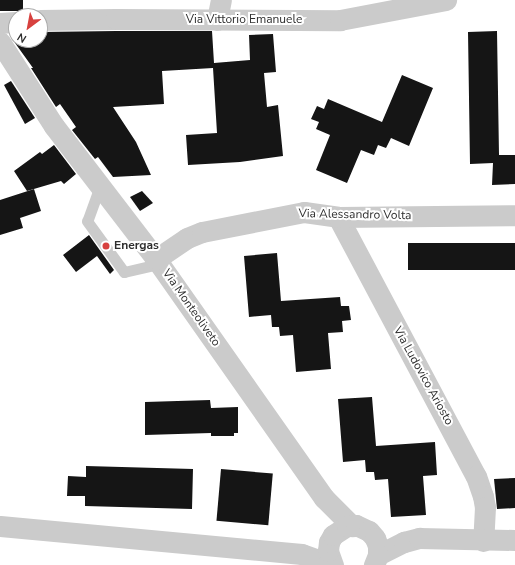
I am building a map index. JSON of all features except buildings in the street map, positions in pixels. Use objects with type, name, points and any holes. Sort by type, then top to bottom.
[{"type":"street","points":[[217,20],[221,0]]},
{"type":"street","name":"Via Vittorio Emanuele","points":[[48,20],[340,20],[410,4],[446,0]]},
{"type":"street","name":"Via Monteoliveto","points":[[0,42],[54,126],[158,262],[324,498],[339,533]]},
{"type":"street","name":"Via Alessandro Volta","points":[[158,262],[186,238],[202,232],[304,212],[338,217],[515,215]]},
{"type":"street","name":"Via Ludovico Ariosto","points":[[338,217],[473,470],[484,502],[483,541]]},
{"type":"street","points":[[0,526],[302,554],[332,565]]},
{"type":"street","points":[[302,554],[339,533],[364,528],[376,552],[419,538],[483,541],[515,540]]},
{"type":"street","points":[[332,565],[328,551],[339,533]]},
{"type":"lane","points":[[100,186],[87,221],[124,272],[158,262]]},
{"type":"place","name":"Energas","points":[[106,246]]}]
